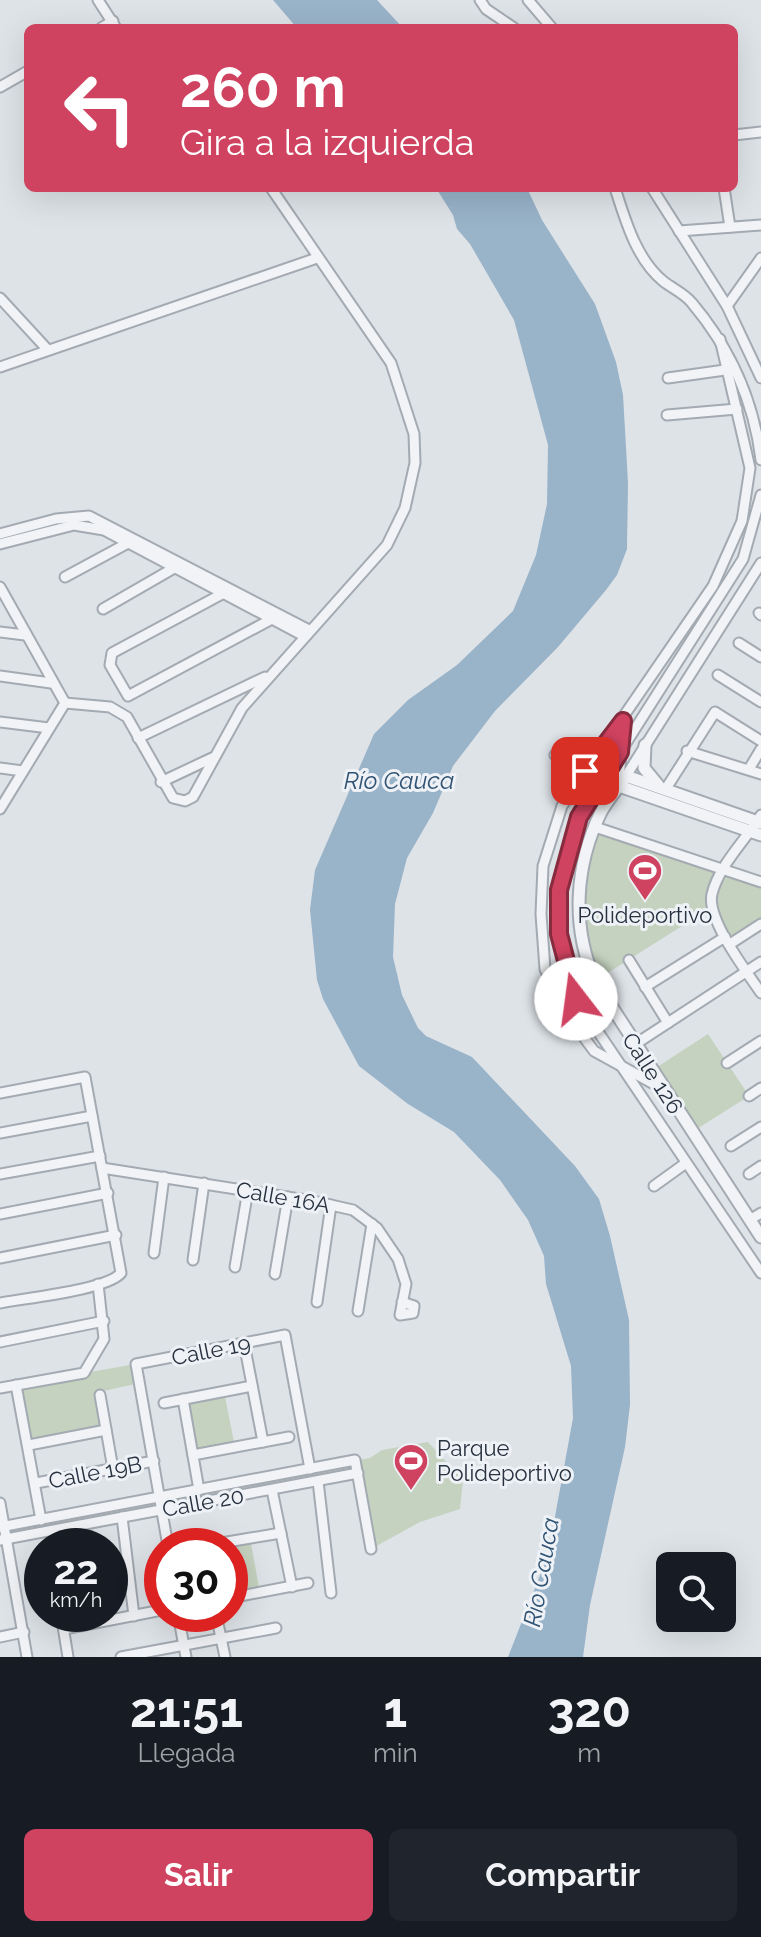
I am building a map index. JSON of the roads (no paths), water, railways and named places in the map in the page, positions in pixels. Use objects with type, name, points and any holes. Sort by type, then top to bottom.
[{"type":"street","points":[[98,0],[113,24]]},
{"type":"street","points":[[480,0],[486,9],[508,24]]},
{"type":"street","points":[[528,0],[549,24]]},
{"type":"street","points":[[0,87],[24,73]]},
{"type":"street","points":[[738,135],[761,132]]},
{"type":"street","points":[[0,587],[51,683],[65,703],[118,709],[127,717],[161,782],[173,798],[189,799],[242,708],[387,545],[405,508],[415,463],[411,419],[391,363],[274,192]]},
{"type":"street","points":[[616,192],[629,233],[662,280],[691,301],[720,339],[751,410],[761,460]]},
{"type":"street","points":[[655,192],[727,306],[761,378]]},
{"type":"street","points":[[725,192],[730,227]]},
{"type":"street","points":[[679,231],[761,225]]},
{"type":"street","points":[[0,367],[317,258]]},
{"type":"street","points":[[727,306],[761,258]]},
{"type":"street","points":[[0,298],[47,349]]},
{"type":"street","points":[[663,1089],[594,1051],[566,1013],[545,969],[541,914],[543,866],[562,806],[713,586],[742,521],[750,468],[720,339]]},
{"type":"street","points":[[668,378],[725,370]]},
{"type":"street","points":[[667,415],[737,409]]},
{"type":"street","points":[[761,495],[743,559],[579,817],[559,890],[559,934],[576,999],[618,1066],[761,1273]]},
{"type":"street","points":[[0,534],[56,519],[89,516],[306,633]]},
{"type":"street","points":[[0,544],[87,525],[128,543],[270,620],[306,633]]},
{"type":"street","points":[[65,577],[128,543]]},
{"type":"street","name":"Calle 126","points":[[761,563],[606,805],[595,827],[580,879],[578,908],[583,943],[595,981],[663,1089],[756,1216],[761,1237]]},
{"type":"street","points":[[103,609],[174,568]]},
{"type":"street","points":[[222,594],[112,653],[110,665],[128,696],[270,620]]},
{"type":"street","points":[[0,632],[25,635]]},
{"type":"street","points":[[739,643],[761,657]]},
{"type":"street","points":[[138,738],[270,674]]},
{"type":"street","points":[[718,675],[761,702]]},
{"type":"street","points":[[0,676],[51,683]]},
{"type":"street","points":[[0,809],[65,703]]},
{"type":"street","points":[[665,790],[687,751],[715,712],[761,741]]},
{"type":"street","points":[[622,781],[620,752],[623,721]]},
{"type":"street","points":[[0,722],[49,728]]},
{"type":"street","points":[[645,745],[644,768],[650,780],[665,790]]},
{"type":"street","points":[[749,769],[761,749]]},
{"type":"street","points":[[687,751],[761,774]]},
{"type":"street","points":[[555,755],[585,771]]},
{"type":"street","points":[[161,782],[212,757]]},
{"type":"street","points":[[0,768],[23,771]]},
{"type":"street","points":[[622,781],[665,790],[758,825]]},
{"type":"street","points":[[622,781],[643,795],[758,825]]},
{"type":"street","points":[[606,805],[643,795]]},
{"type":"street","points":[[758,825],[725,869],[711,898],[713,914],[761,993]]},
{"type":"street","points":[[595,827],[761,882]]},
{"type":"street","points":[[645,987],[761,924]]},
{"type":"street","points":[[629,960],[668,1023]]},
{"type":"street","points":[[634,1045],[761,962]]},
{"type":"street","points":[[594,1027],[594,1051]]},
{"type":"street","points":[[727,1063],[761,1041]]},
{"type":"street","points":[[0,1093],[85,1077],[121,1273],[116,1280],[0,1303]]},
{"type":"street","points":[[749,1096],[761,1088]]},
{"type":"street","points":[[0,1133],[92,1116]]},
{"type":"street","points":[[731,1146],[761,1127]]},
{"type":"street","points":[[0,1174],[100,1156]]},
{"type":"street","points":[[654,1186],[686,1163]]},
{"type":"street","points":[[749,1174],[761,1166]]},
{"type":"street","name":"Calle 16A","points":[[102,1168],[353,1210],[372,1224],[398,1259],[405,1276],[402,1302]]},
{"type":"street","points":[[154,1253],[164,1177]]},
{"type":"street","points":[[193,1260],[204,1183]]},
{"type":"street","points":[[235,1267],[248,1190]]},
{"type":"street","points":[[0,1214],[108,1193]]},
{"type":"street","points":[[275,1274],[288,1197]]},
{"type":"street","points":[[317,1302],[331,1205]]},
{"type":"street","points":[[358,1311],[372,1224]]},
{"type":"street","points":[[0,1258],[116,1235]]},
{"type":"street","points":[[0,1388],[84,1373],[104,1339],[98,1284]]},
{"type":"street","points":[[0,1342],[104,1321]]},
{"type":"street","name":"Calle 19","points":[[154,1461],[136,1364],[285,1335],[310,1469]]},
{"type":"street","points":[[244,1343],[263,1442]]},
{"type":"street","points":[[16,1385],[41,1520]]},
{"type":"street","points":[[164,1403],[252,1386]]},
{"type":"street","points":[[100,1395],[113,1469]]},
{"type":"street","points":[[183,1399],[199,1490]]},
{"type":"street","points":[[29,1445],[106,1430]]},
{"type":"street","points":[[193,1455],[289,1437]]},
{"type":"street","name":"Calle 20","points":[[2,1527],[355,1460],[358,1473],[3,1539]]},
{"type":"street","points":[[154,1461],[166,1528]]},
{"type":"street","name":"Calle 19B","points":[[36,1483],[154,1461]]},
{"type":"street","points":[[358,1473],[371,1549]]},
{"type":"street","points":[[318,1481],[331,1593]]},
{"type":"street","points":[[272,1490],[292,1587]]},
{"type":"street","points":[[0,1503],[3,1539],[27,1657]]},
{"type":"street","points":[[122,1517],[123,1528]]},
{"type":"street","points":[[248,1538],[281,1533]]},
{"type":"street","points":[[128,1575],[134,1616]]},
{"type":"street","points":[[248,1595],[308,1583]]},
{"type":"street","points":[[128,1617],[144,1614]]},
{"type":"street","points":[[121,1657],[276,1628]]},
{"type":"street","points":[[0,1637],[24,1632]]},
{"type":"street","points":[[64,1632],[68,1657]]},
{"type":"street","points":[[181,1632],[186,1657]]},
{"type":"street","points":[[221,1632],[225,1657]]},
{"type":"water","points":[[273,0],[377,0],[399,24],[294,24]]},
{"type":"water","name":"Río Cauca","points":[[439,192],[529,192],[542,220],[595,304],[616,362],[623,395],[628,483],[627,549],[617,575],[558,647],[495,711],[453,766],[433,813],[407,858],[395,904],[393,957],[402,995],[418,1028],[426,1036],[472,1057],[575,1166],[599,1199],[610,1236],[629,1320],[630,1405],[625,1447],[590,1605],[583,1657],[508,1657],[548,1555],[573,1418],[571,1366],[546,1284],[544,1256],[528,1220],[500,1180],[454,1132],[408,1104],[359,1066],[323,999],[317,980],[310,910],[315,870],[374,734],[408,700],[457,665],[513,611],[536,555],[547,504],[548,445],[514,320],[470,244],[457,229],[453,215]]},
{"type":"place","name":"Polideportivo","points":[[645,902]]},
{"type":"place","name":"Parque Polideportivo","points":[[411,1492]]}]
